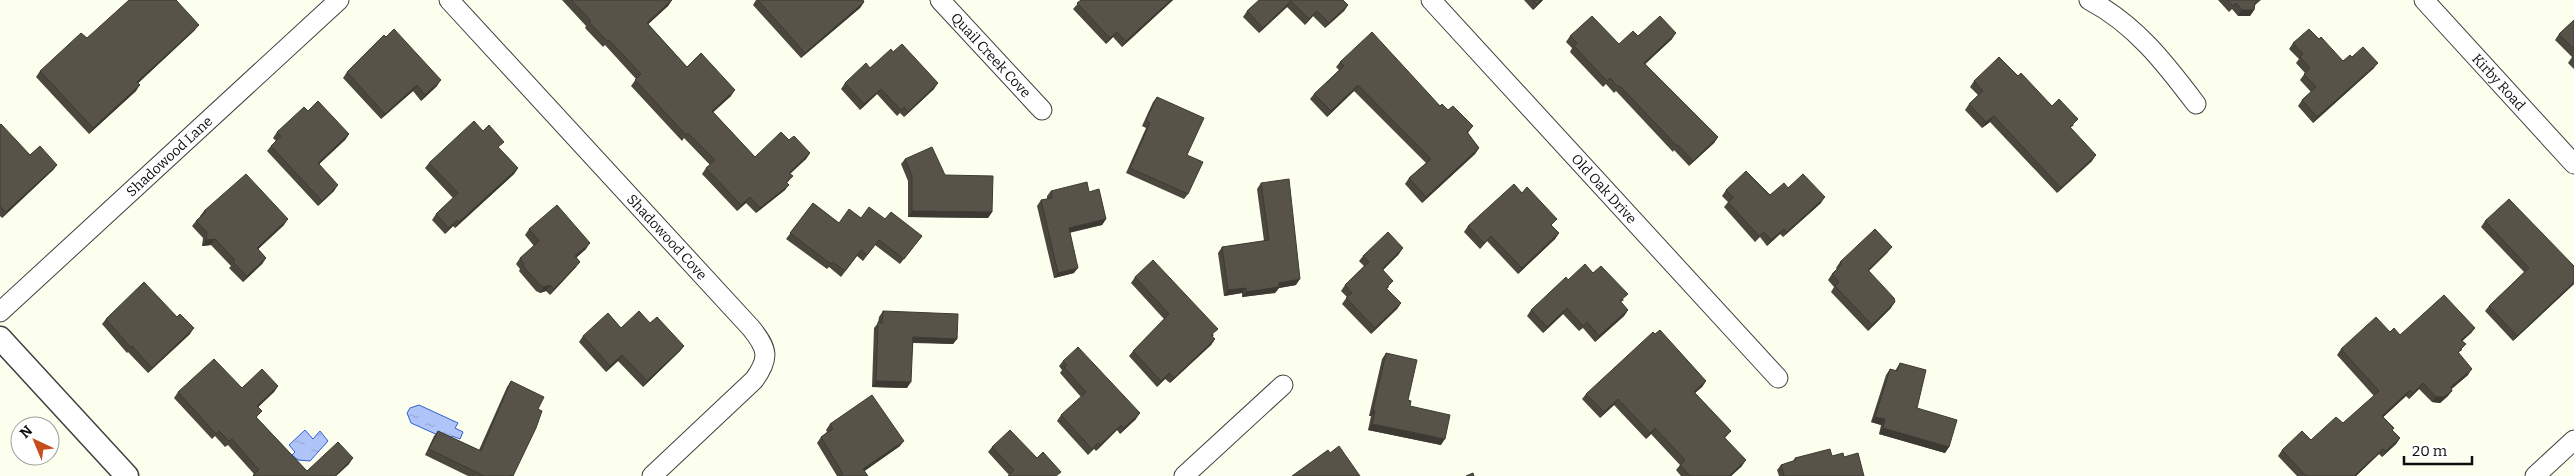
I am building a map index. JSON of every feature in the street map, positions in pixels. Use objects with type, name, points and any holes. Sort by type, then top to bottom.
[{"type":"street","name":"Shadowood Lane","points":[[0,312],[339,0]]},
{"type":"street","name":"Shadowood Cove","points":[[449,0],[751,328],[765,349],[766,360],[754,380],[652,476]]},
{"type":"street","name":"Quail Creek Cove","points":[[940,0],[1042,110]]},
{"type":"street","name":"Old Oak Drive","points":[[1431,0],[1778,378]]},
{"type":"street","points":[[2088,0],[2116,15],[2134,30],[2196,104]]},
{"type":"street","name":"Kirby Road","points":[[2424,0],[2574,164]]},
{"type":"street","points":[[0,338],[127,476]]},
{"type":"street","points":[[1184,476],[1283,385]]},
{"type":"street","points":[[2535,476],[2574,440]]},
{"type":"water","points":[[419,405],[458,423],[455,428],[463,432],[460,439],[452,436],[449,440],[411,423],[407,413],[410,408]]},
{"type":"water","points":[[305,430],[313,439],[320,431],[328,441],[310,461],[298,460],[292,455],[295,452],[289,445]]},
{"type":"building","points":[[129,0],[176,0],[199,25],[137,82],[140,85],[93,128],[40,71],[81,33],[87,38]]},
{"type":"building","points":[[571,0],[672,0],[647,23],[687,67],[701,53],[735,90],[712,111],[755,157],[781,132],[789,140],[794,136],[810,153],[789,173],[793,176],[786,182],[789,185],[760,208],[750,197],[741,205],[706,168],[715,160],[688,133],[686,135],[635,80],[641,74],[589,22],[591,21]]},
{"type":"building","points":[[758,0],[863,0],[864,2],[805,53]]},
{"type":"building","points":[[1081,0],[1171,0],[1126,41],[1117,32],[1110,38],[1077,3]]},
{"type":"building","points":[[1259,0],[1343,0],[1348,5],[1329,23],[1317,11],[1309,19],[1291,1],[1263,28],[1247,11]]},
{"type":"building","points":[[1533,0],[1541,0],[1537,4]]},
{"type":"building","points":[[2227,0],[2258,0],[2255,3],[2254,10],[2242,10],[2236,3],[2233,6]]},
{"type":"building","points":[[1592,16],[1619,44],[1633,31],[1638,36],[1660,16],[1676,33],[1644,63],[1718,137],[1693,161],[1620,86],[1618,87],[1610,78],[1607,81],[1574,46],[1577,43],[1570,36]]},
{"type":"building","points":[[2574,20],[2574,49],[2559,34]]},
{"type":"building","points":[[394,29],[441,80],[425,95],[417,85],[385,114],[347,72],[384,35],[386,37]]},
{"type":"building","points":[[2309,29],[2319,39],[2321,37],[2343,61],[2350,55],[2352,57],[2363,47],[2378,63],[2317,117],[2302,100],[2316,87],[2304,74],[2310,68],[2300,57],[2303,54],[2293,43]]},
{"type":"building","points":[[1372,32],[1440,106],[1442,104],[1448,110],[1453,106],[1473,126],[1467,132],[1479,148],[1426,197],[1409,178],[1431,159],[1358,85],[1331,111],[1314,94],[1344,66],[1340,62]]},
{"type":"building","points":[[902,44],[938,83],[908,112],[904,107],[901,110],[881,89],[864,104],[845,83],[866,63],[870,68],[891,49],[893,52]]},
{"type":"building","points":[[1999,57],[2018,76],[2021,73],[2052,106],[2059,99],[2078,119],[2070,127],[2096,155],[2061,188],[1994,116],[1986,122],[1969,104],[1983,91],[1974,81]]},
{"type":"building","points":[[1157,97],[1204,118],[1187,155],[1203,162],[1188,194],[1130,168],[1150,123],[1146,120]]},
{"type":"building","points":[[318,101],[349,134],[318,163],[338,185],[322,201],[271,146],[281,136],[277,132],[304,107],[308,111]]},
{"type":"building","points":[[474,121],[483,131],[489,125],[504,142],[498,147],[518,168],[459,222],[457,220],[449,228],[436,214],[458,193],[429,163]]},
{"type":"building","points":[[1,124],[30,155],[40,146],[57,165],[6,212],[0,206]]},
{"type":"building","points":[[932,147],[945,175],[993,176],[992,212],[912,211],[912,175],[905,159]]},
{"type":"building","points":[[1746,171],[1770,195],[1784,183],[1788,188],[1803,174],[1825,197],[1787,232],[1784,229],[1771,240],[1764,232],[1759,236],[1728,202],[1733,198],[1726,190]]},
{"type":"building","points":[[246,174],[288,219],[257,248],[266,258],[247,276],[215,239],[206,240],[207,232],[196,221],[206,212],[204,211]]},
{"type":"building","points":[[1289,179],[1300,279],[1279,283],[1279,287],[1246,292],[1246,288],[1228,290],[1222,247],[1269,240],[1261,183]]},
{"type":"building","points":[[1087,182],[1089,192],[1099,189],[1106,219],[1069,228],[1078,268],[1058,273],[1041,200],[1052,198],[1051,191]]},
{"type":"building","points":[[1514,184],[1522,193],[1527,187],[1557,219],[1551,225],[1559,233],[1522,268],[1491,236],[1484,243],[1468,226]]},
{"type":"building","points":[[2509,199],[2574,266],[2574,282],[2517,336],[2489,306],[2529,268],[2485,221]]},
{"type":"building","points":[[813,203],[839,223],[849,209],[861,218],[869,207],[885,219],[891,212],[922,236],[904,259],[879,240],[867,255],[861,250],[845,271],[833,262],[831,264],[790,233]]},
{"type":"building","points":[[557,205],[590,243],[575,256],[580,262],[554,289],[550,285],[544,287],[540,285],[523,266],[524,264],[520,258],[539,241],[529,229]]},
{"type":"building","points":[[1875,229],[1892,247],[1868,270],[1894,298],[1895,302],[1872,325],[1835,286],[1839,282],[1832,274],[1842,264],[1840,262]]},
{"type":"building","points":[[1388,232],[1403,248],[1382,269],[1393,281],[1386,288],[1401,303],[1375,328],[1346,298],[1352,293],[1345,285],[1369,262],[1363,256]]},
{"type":"building","points":[[1153,260],[1218,329],[1211,335],[1215,339],[1174,378],[1169,373],[1161,381],[1133,351],[1169,314],[1135,277]]},
{"type":"building","points":[[1585,264],[1593,273],[1601,266],[1628,294],[1620,301],[1628,310],[1599,336],[1587,322],[1583,326],[1567,308],[1547,327],[1531,310],[1566,277],[1568,280]]},
{"type":"building","points":[[144,282],[177,317],[180,314],[194,328],[152,368],[132,346],[131,348],[106,319]]},
{"type":"building","points":[[2444,295],[2475,328],[2461,340],[2466,344],[2458,352],[2472,369],[2451,387],[2452,391],[2444,397],[2436,397],[2423,383],[2413,393],[2410,390],[2382,416],[2394,428],[2392,430],[2400,438],[2386,451],[2383,449],[2354,476],[2306,476],[2282,450],[2302,431],[2311,440],[2336,417],[2343,423],[2379,391],[2341,349],[2376,317],[2390,332],[2394,328],[2400,335]]},
{"type":"building","points":[[639,311],[650,323],[657,317],[684,346],[647,381],[622,355],[610,366],[583,336],[608,313],[621,328]]},
{"type":"building","points":[[883,311],[958,314],[957,339],[913,337],[911,382],[876,381],[878,322],[882,323]]},
{"type":"building","points":[[1660,330],[1706,381],[1694,392],[1731,431],[1724,437],[1746,460],[1729,476],[1690,476],[1680,465],[1685,460],[1655,428],[1650,433],[1618,399],[1604,412],[1586,394],[1653,332],[1655,334]]},
{"type":"building","points":[[1078,347],[1140,413],[1124,428],[1121,425],[1100,445],[1098,443],[1092,449],[1061,415],[1086,392],[1064,367],[1067,365],[1063,361]]},
{"type":"building","points":[[1386,353],[1417,360],[1408,400],[1411,401],[1410,406],[1450,415],[1445,439],[1372,424],[1375,411],[1373,410]]},
{"type":"building","points":[[214,359],[242,388],[262,369],[278,386],[257,406],[262,411],[256,417],[307,471],[338,442],[353,458],[335,476],[254,476],[259,470],[232,439],[229,441],[219,431],[216,434],[178,392]]},
{"type":"building","points":[[1900,363],[1926,370],[1917,408],[1957,420],[1949,447],[1883,428],[1885,419],[1875,417],[1890,369],[1897,371]]},
{"type":"building","points":[[511,381],[544,397],[538,409],[542,411],[536,428],[513,476],[484,476],[429,449],[438,431],[481,451]]},
{"type":"building","points":[[872,395],[904,441],[863,469],[868,476],[840,476],[843,474],[821,437],[833,429],[830,424]]},
{"type":"building","points":[[1010,430],[1037,458],[1043,452],[1061,472],[1056,476],[1008,476],[1014,470],[992,447]]},
{"type":"building","points":[[1339,446],[1360,476],[1292,476],[1328,450],[1330,453]]},
{"type":"building","points":[[1830,449],[1832,456],[1843,453],[1844,457],[1858,453],[1864,476],[1784,476],[1781,465],[1796,460],[1795,458]]}]
